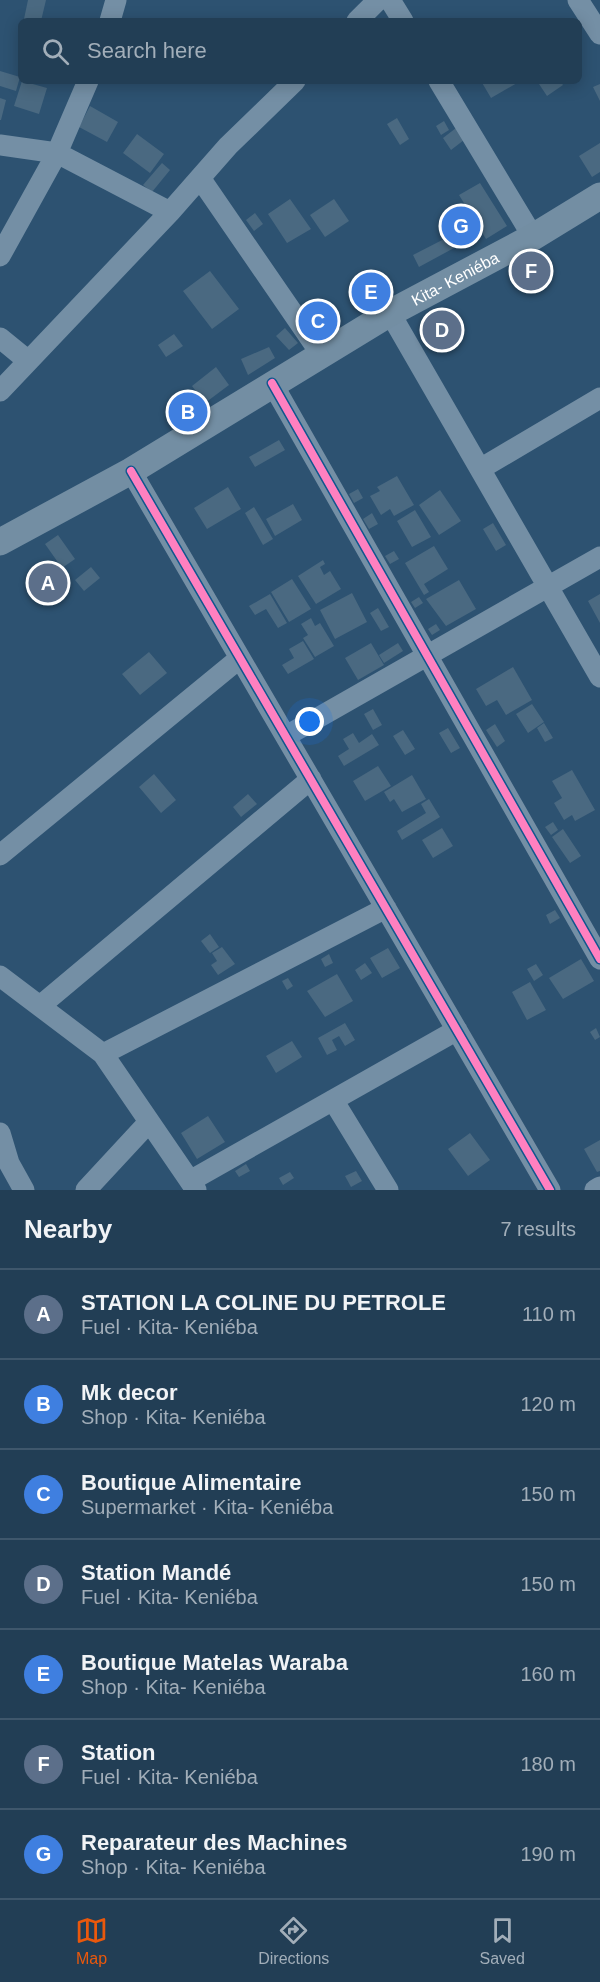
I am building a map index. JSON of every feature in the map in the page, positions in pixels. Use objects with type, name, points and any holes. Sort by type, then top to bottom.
[{"type":"main road","name":"Kita- Keniéba","points":[[0,542],[131,471],[390,313],[533,237],[600,196]]},
{"type":"street","points":[[111,18],[116,0]]},
{"type":"street","points":[[360,18],[378,0]]},
{"type":"street","points":[[390,0],[401,18]]},
{"type":"street","points":[[578,0],[600,34]]},
{"type":"street","points":[[0,256],[57,153],[87,84]]},
{"type":"street","points":[[0,391],[170,212],[228,146],[292,84]]},
{"type":"street","points":[[441,84],[533,237]]},
{"type":"street","points":[[0,145],[57,153],[170,212]]},
{"type":"street","points":[[200,178],[321,354]]},
{"type":"street","points":[[390,313],[600,677]]},
{"type":"street","points":[[0,338],[27,360]]},
{"type":"street","points":[[273,383],[600,959]]},
{"type":"street","points":[[480,469],[600,398]]},
{"type":"street","points":[[131,471],[550,1190]]},
{"type":"street","points":[[286,736],[600,557]]},
{"type":"street","points":[[0,855],[240,658]]},
{"type":"street","points":[[40,1006],[311,779]]},
{"type":"street","points":[[103,1054],[386,908]]},
{"type":"street","points":[[0,976],[103,1054],[193,1185],[457,1030]]},
{"type":"street","points":[[333,1101],[388,1190]]},
{"type":"street","points":[[86,1190],[149,1122]]},
{"type":"street","points":[[0,1133],[9,1162],[24,1190]]},
{"type":"street","points":[[595,1190],[600,1187]]},
{"type":"building","points":[[28,0],[46,0],[42,18],[24,18]]},
{"type":"building","points":[[0,71],[18,76],[16,91],[0,86]]},
{"type":"building","points":[[21,84],[47,88],[39,114],[14,106]]},
{"type":"building","points":[[483,84],[515,84],[491,98]]},
{"type":"building","points":[[539,84],[563,85],[547,96]]},
{"type":"building","points":[[600,84],[600,101],[593,87]]},
{"type":"building","points":[[0,98],[6,100],[1,120],[0,120]]},
{"type":"building","points":[[90,106],[118,122],[107,142],[79,127]]},
{"type":"building","points":[[397,118],[409,139],[400,145],[387,124]]},
{"type":"building","points":[[444,121],[449,130],[441,135],[436,126]]},
{"type":"building","points":[[456,128],[464,140],[451,150],[443,138]]},
{"type":"building","points":[[137,134],[164,154],[150,173],[123,153]]},
{"type":"building","points":[[600,143],[600,172],[592,177],[579,156]]},
{"type":"building","points":[[162,163],[170,170],[152,192],[143,185]]},
{"type":"building","points":[[480,183],[507,226],[486,239],[459,195]]},
{"type":"building","points":[[290,199],[311,229],[287,243],[268,214]]},
{"type":"building","points":[[334,199],[349,221],[325,237],[310,215]]},
{"type":"building","points":[[255,213],[263,224],[254,231],[246,220]]},
{"type":"building","points":[[448,237],[454,248],[419,267],[413,255]]},
{"type":"building","points":[[210,271],[239,309],[212,329],[183,291]]},
{"type":"building","points":[[313,307],[323,322],[311,332],[298,315]]},
{"type":"building","points":[[285,328],[298,343],[289,350],[276,336]]},
{"type":"building","points":[[174,334],[183,346],[166,357],[158,345]]},
{"type":"building","points":[[269,347],[275,358],[248,375],[241,359]]},
{"type":"building","points":[[216,367],[229,385],[205,403],[192,386]]},
{"type":"building","points":[[279,440],[285,450],[255,467],[249,457]]},
{"type":"building","points":[[397,476],[414,505],[394,516],[390,509],[381,515],[370,496],[380,491],[377,487]]},
{"type":"building","points":[[228,487],[241,509],[207,529],[194,508]]},
{"type":"building","points":[[358,489],[363,498],[354,503],[349,494]]},
{"type":"building","points":[[440,490],[461,521],[439,535],[419,505]]},
{"type":"building","points":[[293,504],[302,520],[275,536],[266,519]]},
{"type":"building","points":[[254,507],[273,539],[263,545],[245,513]]},
{"type":"building","points":[[415,510],[431,537],[412,547],[397,521]]},
{"type":"building","points":[[372,513],[378,524],[369,529],[363,519]]},
{"type":"building","points":[[493,523],[506,545],[496,551],[483,529]]},
{"type":"building","points":[[58,535],[75,559],[62,568],[45,544]]},
{"type":"building","points":[[434,546],[448,569],[424,584],[429,592],[424,595],[405,563]]},
{"type":"building","points":[[394,551],[399,559],[390,564],[385,556]]},
{"type":"building","points":[[323,560],[325,564],[320,567],[324,575],[330,571],[341,589],[316,604],[298,576]]},
{"type":"building","points":[[91,567],[100,578],[84,591],[75,580]]},
{"type":"building","points":[[292,579],[311,609],[289,622],[271,592]]},
{"type":"building","points":[[459,580],[476,609],[446,626],[426,599]]},
{"type":"building","points":[[352,593],[367,622],[335,639],[320,610]]},
{"type":"building","points":[[270,594],[287,623],[278,628],[266,609],[255,615],[249,606]]},
{"type":"building","points":[[600,594],[600,623],[588,601]]},
{"type":"building","points":[[419,597],[423,603],[415,608],[411,602]]},
{"type":"building","points":[[378,608],[389,627],[381,631],[370,613]]},
{"type":"building","points":[[311,618],[315,626],[320,623],[334,646],[315,657],[303,638],[308,635],[301,624]]},
{"type":"building","points":[[436,624],[440,630],[432,635],[428,629]]},
{"type":"building","points":[[303,641],[314,659],[288,674],[282,665],[294,658],[289,649]]},
{"type":"building","points":[[371,643],[384,665],[358,680],[345,658]]},
{"type":"building","points":[[398,643],[403,651],[384,663],[379,655]]},
{"type":"building","points":[[149,652],[167,673],[140,695],[122,674]]},
{"type":"building","points":[[513,667],[532,700],[506,715],[497,700],[486,706],[476,689]]},
{"type":"building","points":[[532,704],[544,722],[528,733],[516,714]]},
{"type":"building","points":[[373,709],[382,725],[373,730],[364,714]]},
{"type":"building","points":[[544,723],[553,738],[545,742],[537,728]]},
{"type":"building","points":[[495,724],[505,741],[497,747],[486,730]]},
{"type":"building","points":[[448,728],[460,748],[451,753],[439,733]]},
{"type":"building","points":[[403,730],[415,749],[405,755],[393,736]]},
{"type":"building","points":[[353,733],[359,743],[372,734],[379,745],[344,766],[338,756],[349,749],[343,739]]},
{"type":"building","points":[[378,766],[391,786],[365,801],[353,781]]},
{"type":"building","points":[[572,770],[595,810],[575,821],[572,815],[564,820],[554,803],[562,798],[552,781]]},
{"type":"building","points":[[154,774],[176,800],[161,813],[139,787]]},
{"type":"building","points":[[412,775],[426,799],[402,812],[394,799],[390,802],[384,792]]},
{"type":"building","points":[[248,794],[257,804],[241,817],[233,807]]},
{"type":"building","points":[[429,799],[440,817],[402,840],[397,831],[426,813],[421,804]]},
{"type":"building","points":[[553,822],[558,830],[551,835],[545,827]]},
{"type":"building","points":[[442,828],[453,846],[433,858],[422,840]]},
{"type":"building","points":[[563,829],[581,856],[570,863],[552,837]]},
{"type":"building","points":[[555,910],[560,918],[550,924],[546,915]]},
{"type":"building","points":[[210,934],[219,947],[210,953],[201,941]]},
{"type":"building","points":[[222,947],[235,964],[218,975],[211,965],[217,961],[212,953]]},
{"type":"building","points":[[388,948],[400,968],[382,978],[370,958]]},
{"type":"building","points":[[329,954],[333,963],[325,967],[321,959]]},
{"type":"building","points":[[581,959],[594,981],[563,999],[549,978]]},
{"type":"building","points":[[365,963],[372,973],[361,980],[355,970]]},
{"type":"building","points":[[536,964],[543,975],[534,981],[527,969]]},
{"type":"building","points":[[337,974],[353,1001],[325,1017],[307,991]]},
{"type":"building","points":[[288,978],[293,986],[287,990],[282,981]]},
{"type":"building","points":[[530,982],[546,1010],[527,1020],[512,992]]},
{"type":"building","points":[[345,1023],[355,1040],[345,1046],[339,1036],[332,1040],[337,1050],[327,1055],[318,1038]]},
{"type":"building","points":[[596,1028],[600,1037],[595,1040],[590,1032]]},
{"type":"building","points":[[292,1041],[302,1057],[276,1073],[266,1056]]},
{"type":"building","points":[[208,1116],[225,1142],[197,1159],[181,1133]]},
{"type":"building","points":[[470,1133],[490,1160],[468,1176],[448,1149]]},
{"type":"building","points":[[600,1140],[600,1171],[597,1172],[584,1149]]},
{"type":"building","points":[[246,1164],[250,1171],[239,1177],[235,1171]]},
{"type":"building","points":[[356,1171],[362,1181],[351,1187],[345,1176]]},
{"type":"building","points":[[290,1172],[294,1178],[283,1185],[279,1178]]},
{"type":"cycle path","points":[[272,383],[600,959]]},
{"type":"cycle path","points":[[131,471],[550,1190]]},
{"type":"place","name":"Reparateur des Machines","points":[[461,226]]},
{"type":"place","name":"Station","points":[[531,271]]},
{"type":"place","name":"Boutique Matelas Waraba","points":[[371,292]]},
{"type":"place","name":"Boutique Alimentaire","points":[[318,321]]},
{"type":"place","name":"Station Mandé","points":[[442,330]]},
{"type":"place","name":"Mk decor","points":[[188,412]]},
{"type":"place","name":"STATION LA COLINE DU PETROLE","points":[[48,583]]}]
